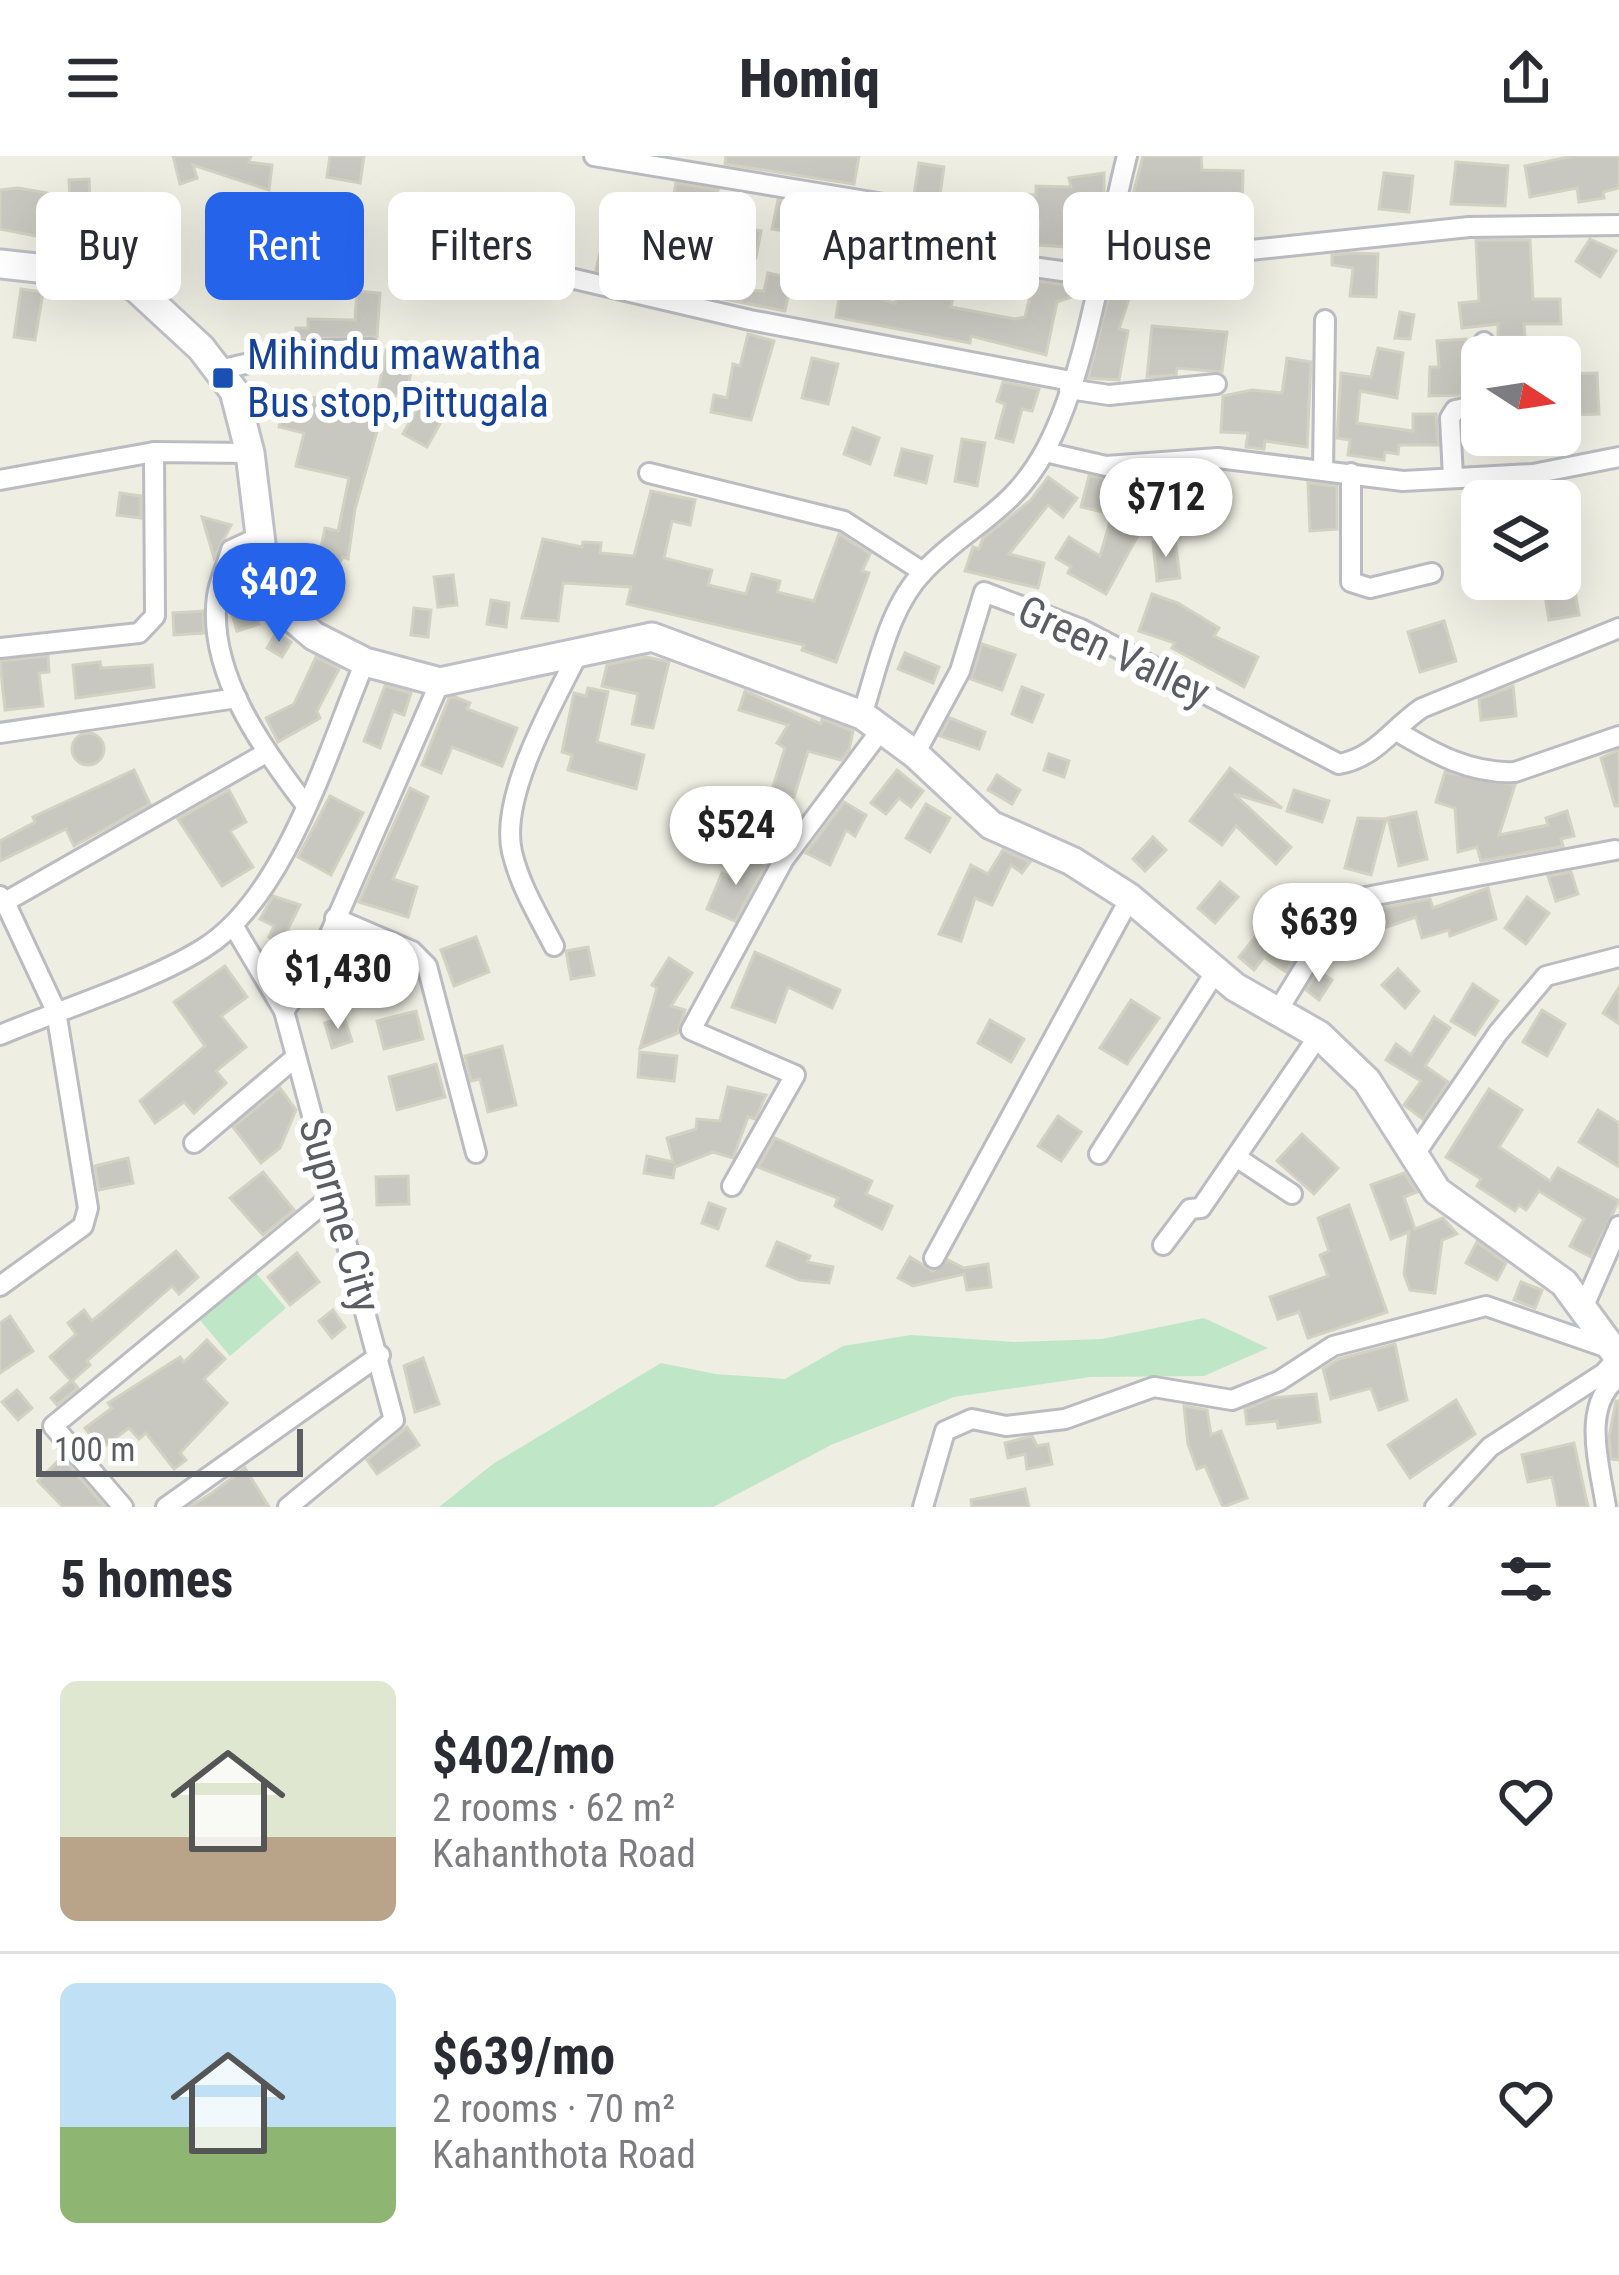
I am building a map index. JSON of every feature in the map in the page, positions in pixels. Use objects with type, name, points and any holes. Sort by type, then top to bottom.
[{"type":"main road","points":[[0,264],[111,276],[135,287],[219,370],[234,391],[250,453],[264,568],[282,609],[314,636],[364,662],[440,682],[652,637],[872,722],[915,754],[991,826],[1072,860],[1130,898],[1216,970],[1319,1035],[1367,1081],[1437,1191],[1564,1283],[1615,1355]]},
{"type":"street","points":[[594,156],[914,208],[967,258],[1063,271]]},
{"type":"street","points":[[1118,192],[1127,156]]},
{"type":"street","points":[[1254,250],[1469,227],[1619,225]]},
{"type":"street","points":[[575,279],[1109,395],[1216,385]]},
{"type":"street","points":[[732,1186],[794,1075],[691,1030],[784,859],[872,722],[898,609],[923,572],[1008,506],[1045,452],[1070,384],[1092,300]]},
{"type":"street","points":[[1323,470],[1325,320]]},
{"type":"street","points":[[219,370],[302,351],[370,349]]},
{"type":"street","points":[[1453,477],[1450,418],[1461,409]]},
{"type":"street","points":[[0,648],[139,633],[155,616],[154,452]]},
{"type":"street","points":[[0,480],[154,452],[250,453]]},
{"type":"street","points":[[1045,452],[1106,466],[1218,458],[1402,481],[1533,474],[1619,457]]},
{"type":"street","points":[[649,472],[844,521],[923,572]]},
{"type":"street","points":[[1351,473],[1351,582],[1370,588],[1432,573]]},
{"type":"street","points":[[259,537],[231,550],[216,597],[221,645],[237,698],[266,753],[305,804]]},
{"type":"street","name":"Green Valley","points":[[915,754],[960,671],[984,592],[1082,629],[1339,764],[1356,761],[1399,733],[1406,718],[1422,708],[1619,628]]},
{"type":"street","points":[[554,946],[526,894],[510,847],[516,802],[536,737],[580,649]]},
{"type":"street","points":[[0,1035],[202,949],[233,926],[263,889],[305,804],[364,662]]},
{"type":"street","points":[[284,1011],[315,968],[440,682]]},
{"type":"street","points":[[0,733],[237,698]]},
{"type":"street","points":[[1399,733],[1450,760],[1499,773],[1619,736]]},
{"type":"street","points":[[0,1286],[83,1226],[88,1208],[56,1011],[2,899],[266,753]]},
{"type":"street","points":[[1277,1012],[1339,911],[1355,899],[1615,850]]},
{"type":"street","points":[[934,1258],[1130,898]]},
{"type":"street","points":[[335,918],[412,951],[427,966],[476,1153]]},
{"type":"street","name":"Suprme City","points":[[233,926],[284,1011],[380,1354],[394,1420],[288,1507]]},
{"type":"street","points":[[1413,1157],[1498,1033],[1546,976],[1619,957]]},
{"type":"street","points":[[1099,1154],[1216,970]]},
{"type":"street","points":[[1163,1245],[1190,1209],[1202,1208],[1319,1035]]},
{"type":"street","points":[[194,1143],[296,1057]]},
{"type":"street","points":[[1235,1156],[1292,1194]]},
{"type":"street","points":[[123,1507],[53,1426],[334,1194]]},
{"type":"street","points":[[1584,1306],[1619,1226]]},
{"type":"street","points":[[923,1507],[945,1431],[972,1419],[1006,1426],[1065,1419],[1154,1387],[1232,1400],[1279,1381],[1333,1346],[1486,1306],[1615,1355],[1604,1373],[1490,1447],[1435,1507]]},
{"type":"street","points":[[166,1507],[380,1354]]},
{"type":"street","points":[[1606,1507],[1594,1418],[1608,1385],[1619,1376]]},
{"type":"green space","points":[[255,1272],[286,1308],[230,1356],[200,1320]]},
{"type":"green space","points":[[1204,1318],[1268,1348],[1204,1376],[1090,1377],[954,1397],[833,1444],[713,1507],[439,1507],[493,1464],[661,1363],[716,1374],[785,1379],[843,1346],[911,1335],[1014,1342],[1102,1339]]},
{"type":"building","points":[[173,156],[251,156],[249,162],[272,165],[269,190],[193,165],[197,178],[180,184]]},
{"type":"building","points":[[330,156],[364,156],[360,183],[327,177]]},
{"type":"building","points":[[726,156],[859,156],[854,184],[725,164]]},
{"type":"building","points":[[1143,156],[1201,156],[1202,170],[1243,171],[1243,192],[1134,192]]},
{"type":"building","points":[[1573,156],[1619,156],[1619,188],[1603,192],[1604,198],[1579,202],[1577,188],[1530,197],[1525,166]]},
{"type":"building","points":[[1456,162],[1508,166],[1505,206],[1451,204]]},
{"type":"building","points":[[919,163],[944,167],[940,192],[914,192]]},
{"type":"building","points":[[1104,173],[1104,192],[1063,192],[1063,247],[1039,245],[1036,186],[1071,187],[1069,178]]},
{"type":"building","points":[[1384,173],[1413,176],[1409,212],[1379,209]]},
{"type":"building","points":[[89,179],[90,192],[70,192],[69,180]]},
{"type":"building","points":[[676,183],[718,190],[718,192],[674,192]]},
{"type":"building","points":[[0,190],[41,192],[36,192],[36,236],[0,229]]},
{"type":"building","points":[[778,200],[780,200],[780,230],[772,229]]},
{"type":"building","points":[[1590,239],[1616,251],[1600,277],[1576,261]]},
{"type":"building","points":[[1476,240],[1530,240],[1533,299],[1560,299],[1561,324],[1524,324],[1525,336],[1498,336],[1498,324],[1462,328],[1459,303],[1479,301]]},
{"type":"building","points":[[1378,254],[1376,297],[1350,296],[1353,268],[1332,265],[1332,255]]},
{"type":"building","points":[[768,273],[780,276],[780,300],[787,300],[785,311],[729,300],[756,300],[756,291],[764,291]]},
{"type":"building","points":[[1039,282],[1063,285],[1046,355],[971,336],[970,343],[836,317],[839,300],[952,300],[951,307],[1015,319],[1025,317],[1029,300],[1039,300]]},
{"type":"building","points":[[21,289],[36,291],[36,300],[42,300],[35,340],[14,337]]},
{"type":"building","points":[[364,292],[380,293],[377,337],[296,339],[296,328],[308,328],[308,319],[355,320],[356,300],[364,300]]},
{"type":"building","points":[[1108,300],[1128,300],[1119,329],[1128,331],[1119,380],[1088,378]]},
{"type":"building","points":[[1400,312],[1414,315],[1410,339],[1395,338]]},
{"type":"building","points":[[1152,326],[1227,332],[1222,372],[1177,368],[1176,375],[1147,377]]},
{"type":"building","points":[[748,334],[774,341],[751,420],[711,412],[714,395],[727,398],[733,364],[740,366]]},
{"type":"building","points":[[1461,339],[1461,395],[1429,396],[1430,367],[1439,367],[1437,341]]},
{"type":"building","points":[[1378,348],[1403,353],[1397,398],[1360,391],[1357,423],[1413,431],[1413,414],[1436,414],[1438,445],[1399,445],[1398,454],[1385,452],[1384,460],[1348,455],[1350,440],[1337,438],[1341,373],[1371,377]]},
{"type":"building","points":[[386,350],[414,355],[406,398],[378,392]]},
{"type":"building","points":[[812,358],[838,364],[828,404],[802,398]]},
{"type":"building","points":[[1287,358],[1311,362],[1307,447],[1265,441],[1264,449],[1246,447],[1248,433],[1221,432],[1223,396],[1252,390],[1282,393]]},
{"type":"building","points":[[1597,373],[1599,414],[1581,415],[1581,374]]},
{"type":"building","points":[[1003,382],[1039,389],[1032,411],[1022,409],[1013,442],[996,438],[1005,404],[997,401]]},
{"type":"building","points":[[288,393],[383,410],[355,509],[348,559],[343,557],[320,595],[323,568],[317,567],[325,528],[338,531],[349,478],[296,466],[304,433],[279,427]]},
{"type":"building","points":[[423,398],[447,411],[427,447],[403,434]]},
{"type":"building","points":[[853,428],[879,438],[870,464],[844,454]]},
{"type":"building","points":[[962,439],[985,443],[977,486],[955,481]]},
{"type":"building","points":[[902,449],[932,456],[926,483],[895,475]]},
{"type":"building","points":[[1089,476],[1116,479],[1107,513],[1081,507]]},
{"type":"building","points":[[1048,477],[1077,498],[1063,517],[1048,505],[1009,554],[1044,563],[1038,588],[965,571],[973,547],[979,549],[983,538],[1031,500]]},
{"type":"building","points":[[1308,483],[1337,486],[1337,529],[1310,531]]},
{"type":"building","points":[[651,491],[695,500],[690,525],[672,521],[664,558],[712,570],[708,585],[746,594],[752,574],[780,581],[777,592],[814,601],[839,534],[870,554],[862,571],[869,573],[836,662],[802,650],[804,645],[627,604],[631,587],[563,583],[558,621],[522,618],[543,539],[582,547],[583,542],[601,543],[600,553],[634,556]]},
{"type":"building","points":[[120,493],[141,496],[141,518],[117,515]]},
{"type":"building","points":[[1115,505],[1149,515],[1106,594],[1068,573],[1071,567],[1056,558],[1069,537],[1100,556]]},
{"type":"building","points":[[202,517],[231,525],[214,558]]},
{"type":"building","points":[[1175,539],[1180,578],[1157,581],[1153,542]]},
{"type":"building","points":[[453,575],[457,605],[438,607],[434,577]]},
{"type":"building","points":[[1152,594],[1178,603],[1219,628],[1214,636],[1258,657],[1244,687],[1172,648],[1175,643],[1139,631]]},
{"type":"building","points":[[491,600],[509,603],[506,627],[487,624]]},
{"type":"building","points":[[1546,600],[1577,600],[1579,615],[1549,620]]},
{"type":"building","points":[[253,607],[259,624],[237,631],[232,614]]},
{"type":"building","points":[[414,608],[431,610],[428,637],[411,635]]},
{"type":"building","points":[[203,611],[204,633],[174,635],[173,613]]},
{"type":"building","points":[[1444,621],[1456,661],[1420,672],[1408,632]]},
{"type":"building","points":[[276,633],[291,642],[282,657],[267,648]]},
{"type":"building","points":[[982,644],[1015,655],[1002,690],[971,679]]},
{"type":"building","points":[[905,653],[939,667],[933,683],[898,669]]},
{"type":"building","points":[[48,656],[49,672],[39,673],[43,706],[5,710],[0,661]]},
{"type":"building","points":[[316,657],[339,669],[317,711],[320,718],[278,742],[266,718],[294,704]]},
{"type":"building","points":[[646,657],[669,662],[653,728],[632,724],[638,694],[602,686],[607,665]]},
{"type":"building","points":[[100,662],[101,668],[152,665],[154,687],[76,698],[73,665]]},
{"type":"building","points":[[385,686],[411,693],[404,715],[393,711],[380,748],[364,741]]},
{"type":"building","points":[[1513,686],[1516,716],[1481,720],[1479,699]]},
{"type":"building","points":[[1022,687],[1043,695],[1032,722],[1012,714]]},
{"type":"building","points":[[588,688],[608,692],[597,742],[644,755],[636,789],[568,770],[572,755],[562,752],[574,693],[586,696]]},
{"type":"building","points":[[745,691],[821,724],[822,719],[853,731],[849,750],[841,760],[808,751],[794,797],[772,790],[785,748],[777,743],[788,725],[739,710]]},
{"type":"building","points":[[449,698],[470,703],[467,709],[517,728],[502,766],[452,747],[441,773],[422,765]]},
{"type":"building","points":[[950,718],[985,732],[979,749],[940,736]]},
{"type":"building","points":[[88,733],[99,738],[104,749],[99,760],[88,765],[77,760],[72,749],[77,738]]},
{"type":"building","points":[[1619,750],[1619,806],[1615,806],[1601,758]]},
{"type":"building","points":[[1049,754],[1069,761],[1064,777],[1044,770]]},
{"type":"building","points":[[1230,768],[1282,808],[1234,794],[1291,847],[1276,864],[1236,826],[1222,845],[1190,821]]},
{"type":"building","points":[[134,770],[150,804],[74,846],[66,829],[0,861],[0,841],[35,822],[33,817]]},
{"type":"building","points":[[897,770],[923,791],[911,807],[899,798],[886,814],[871,803]]},
{"type":"building","points":[[1445,772],[1515,785],[1499,835],[1548,825],[1546,818],[1567,811],[1574,836],[1561,839],[1563,846],[1481,861],[1477,847],[1458,852],[1455,808],[1436,802]]},
{"type":"building","points":[[997,775],[1020,790],[1012,804],[988,790]]},
{"type":"building","points":[[410,788],[428,797],[393,879],[417,887],[408,917],[359,902]]},
{"type":"building","points":[[229,790],[246,822],[230,831],[253,867],[222,886],[178,819]]},
{"type":"building","points":[[1294,790],[1329,801],[1322,822],[1287,811]]},
{"type":"building","points":[[330,796],[363,813],[331,875],[298,857]]},
{"type":"building","points":[[844,802],[866,815],[855,836],[846,830],[830,865],[806,853]]},
{"type":"building","points":[[926,804],[950,818],[930,852],[906,838]]},
{"type":"building","points":[[1416,812],[1427,859],[1399,866],[1388,818]]},
{"type":"building","points":[[1358,818],[1386,819],[1371,875],[1345,868]]},
{"type":"building","points":[[1153,837],[1166,850],[1145,871],[1133,859]]},
{"type":"building","points":[[1003,850],[1030,862],[1022,873],[1011,865],[992,905],[975,898],[961,941],[939,934],[971,865],[988,874]]},
{"type":"building","points":[[741,853],[766,864],[735,921],[707,909],[722,873],[730,877]]},
{"type":"building","points":[[1571,872],[1578,894],[1556,901],[1548,876]]},
{"type":"building","points":[[1220,882],[1238,897],[1215,923],[1198,908]]},
{"type":"building","points":[[1488,888],[1496,919],[1450,936],[1449,930],[1422,938],[1416,917],[1372,932],[1365,911],[1430,899],[1433,908]]},
{"type":"building","points":[[273,896],[300,905],[281,943],[269,937],[274,926],[260,919]]},
{"type":"building","points":[[1527,897],[1549,913],[1526,944],[1505,928]]},
{"type":"building","points":[[1286,903],[1314,914],[1302,946],[1286,972],[1264,957],[1254,970],[1239,957],[1270,918],[1277,926]]},
{"type":"building","points":[[476,937],[489,972],[454,986],[441,950]]},
{"type":"building","points":[[359,943],[373,949],[368,968],[353,964]]},
{"type":"building","points":[[588,947],[594,975],[571,979],[566,951]]},
{"type":"building","points":[[755,952],[840,990],[832,1008],[788,987],[775,1022],[732,1007]]},
{"type":"building","points":[[669,958],[692,973],[671,1006],[685,1010],[678,1033],[640,1048],[657,988],[652,985]]},
{"type":"building","points":[[225,966],[247,997],[221,1016],[246,1047],[216,1071],[226,1083],[194,1113],[184,1102],[155,1123],[140,1101],[205,1046],[174,1002]]},
{"type":"building","points":[[1398,969],[1419,991],[1405,1008],[1382,985]]},
{"type":"building","points":[[1318,971],[1332,980],[1319,1000],[1306,990]]},
{"type":"building","points":[[1473,984],[1498,1001],[1475,1035],[1451,1021]]},
{"type":"building","points":[[1619,987],[1619,1024],[1603,1013]]},
{"type":"building","points":[[1131,1000],[1159,1018],[1127,1064],[1100,1048]]},
{"type":"building","points":[[1542,1010],[1565,1024],[1547,1056],[1523,1042]]},
{"type":"building","points":[[416,1011],[423,1039],[384,1049],[377,1021]]},
{"type":"building","points":[[344,1017],[352,1041],[332,1048],[325,1023]]},
{"type":"building","points":[[1434,1017],[1450,1028],[1425,1066],[1448,1082],[1423,1119],[1404,1105],[1421,1081],[1386,1060],[1396,1044],[1411,1055]]},
{"type":"building","points":[[990,1020],[1024,1039],[1011,1062],[978,1043]]},
{"type":"building","points":[[502,1046],[516,1105],[488,1112],[480,1079],[471,1081],[465,1056]]},
{"type":"building","points":[[640,1052],[677,1056],[674,1081],[638,1077]]},
{"type":"building","points":[[436,1064],[445,1097],[397,1110],[389,1077]]},
{"type":"building","points":[[728,1087],[766,1095],[755,1119],[748,1117],[733,1158],[713,1152],[675,1167],[673,1178],[644,1173],[647,1156],[673,1162],[667,1138],[696,1129],[697,1119],[720,1121]]},
{"type":"building","points":[[280,1088],[296,1110],[280,1148],[261,1163],[233,1127]]},
{"type":"building","points":[[1489,1089],[1522,1110],[1499,1147],[1550,1181],[1558,1168],[1619,1201],[1591,1257],[1570,1246],[1584,1219],[1539,1191],[1526,1210],[1519,1205],[1515,1211],[1477,1186],[1481,1179],[1446,1157]]},
{"type":"building","points":[[1598,1110],[1619,1123],[1619,1167],[1579,1142]]},
{"type":"building","points":[[1058,1116],[1081,1132],[1061,1161],[1038,1146]]},
{"type":"building","points":[[1302,1134],[1338,1168],[1314,1194],[1277,1161]]},
{"type":"building","points":[[775,1138],[872,1181],[866,1194],[892,1206],[882,1229],[835,1206],[838,1198],[758,1167]]},
{"type":"building","points":[[128,1158],[133,1183],[99,1190],[95,1166]]},
{"type":"building","points":[[263,1172],[294,1210],[263,1235],[230,1198]]},
{"type":"building","points":[[1404,1173],[1417,1192],[1404,1197],[1415,1229],[1443,1218],[1457,1234],[1442,1240],[1435,1293],[1410,1290],[1404,1274],[1409,1232],[1391,1239],[1371,1185]]},
{"type":"building","points":[[408,1176],[409,1204],[377,1205],[376,1177]]},
{"type":"building","points":[[709,1203],[725,1209],[718,1229],[702,1223]]},
{"type":"building","points":[[1349,1205],[1387,1312],[1308,1338],[1299,1312],[1278,1319],[1270,1297],[1328,1276],[1320,1255],[1329,1251],[1318,1218]]},
{"type":"building","points":[[777,1242],[810,1256],[807,1262],[833,1267],[829,1283],[799,1280],[767,1266]]},
{"type":"building","points":[[1477,1242],[1506,1263],[1497,1280],[1466,1263]]},
{"type":"building","points":[[176,1251],[198,1277],[179,1294],[172,1286],[87,1361],[90,1365],[72,1381],[78,1388],[57,1405],[51,1398],[71,1381],[50,1357],[76,1334],[68,1323],[84,1310],[92,1321]]},
{"type":"building","points":[[297,1253],[319,1282],[290,1305],[268,1277]]},
{"type":"building","points":[[910,1257],[933,1271],[948,1260],[964,1268],[988,1264],[991,1287],[967,1290],[964,1274],[913,1286],[898,1278]]},
{"type":"building","points":[[1521,1282],[1542,1290],[1535,1308],[1514,1300]]},
{"type":"building","points":[[333,1310],[345,1327],[332,1338],[319,1321]]},
{"type":"building","points":[[10,1316],[33,1351],[0,1373],[0,1323]]},
{"type":"building","points":[[207,1340],[225,1359],[204,1379],[227,1403],[180,1453],[186,1460],[174,1469],[146,1433],[139,1439],[129,1428],[101,1449],[85,1428],[112,1408],[108,1403],[180,1357],[184,1362]]},
{"type":"building","points":[[1395,1344],[1407,1400],[1379,1410],[1371,1388],[1331,1399],[1323,1369],[1339,1359]]},
{"type":"building","points":[[423,1358],[439,1404],[415,1412],[404,1366]]},
{"type":"building","points":[[17,1390],[32,1408],[18,1420],[2,1402]]},
{"type":"building","points":[[1316,1394],[1320,1422],[1278,1428],[1277,1421],[1247,1424],[1245,1409],[1272,1398]]},
{"type":"building","points":[[1456,1400],[1475,1434],[1410,1478],[1388,1445]]},
{"type":"building","points":[[1616,1401],[1619,1460],[1611,1459],[1609,1437]]},
{"type":"building","points":[[1184,1406],[1207,1410],[1211,1435],[1221,1431],[1247,1498],[1223,1507],[1205,1466],[1197,1469],[1188,1444]]},
{"type":"building","points":[[407,1427],[419,1445],[377,1474],[367,1460]]},
{"type":"building","points":[[1032,1436],[1037,1446],[1048,1444],[1052,1464],[1027,1469],[1025,1454],[1008,1458],[1005,1443]]},
{"type":"building","points":[[1574,1443],[1588,1507],[1558,1507],[1552,1477],[1528,1482],[1522,1455]]},
{"type":"building","points":[[62,1457],[105,1507],[63,1507],[38,1481]]},
{"type":"building","points":[[245,1468],[269,1507],[189,1507],[212,1493]]},
{"type":"building","points":[[1025,1489],[1029,1507],[972,1507],[971,1500]]},
{"type":"place","name":"Mihindu mawatha Bus stop,Pittugala","points":[[223,378]]}]
